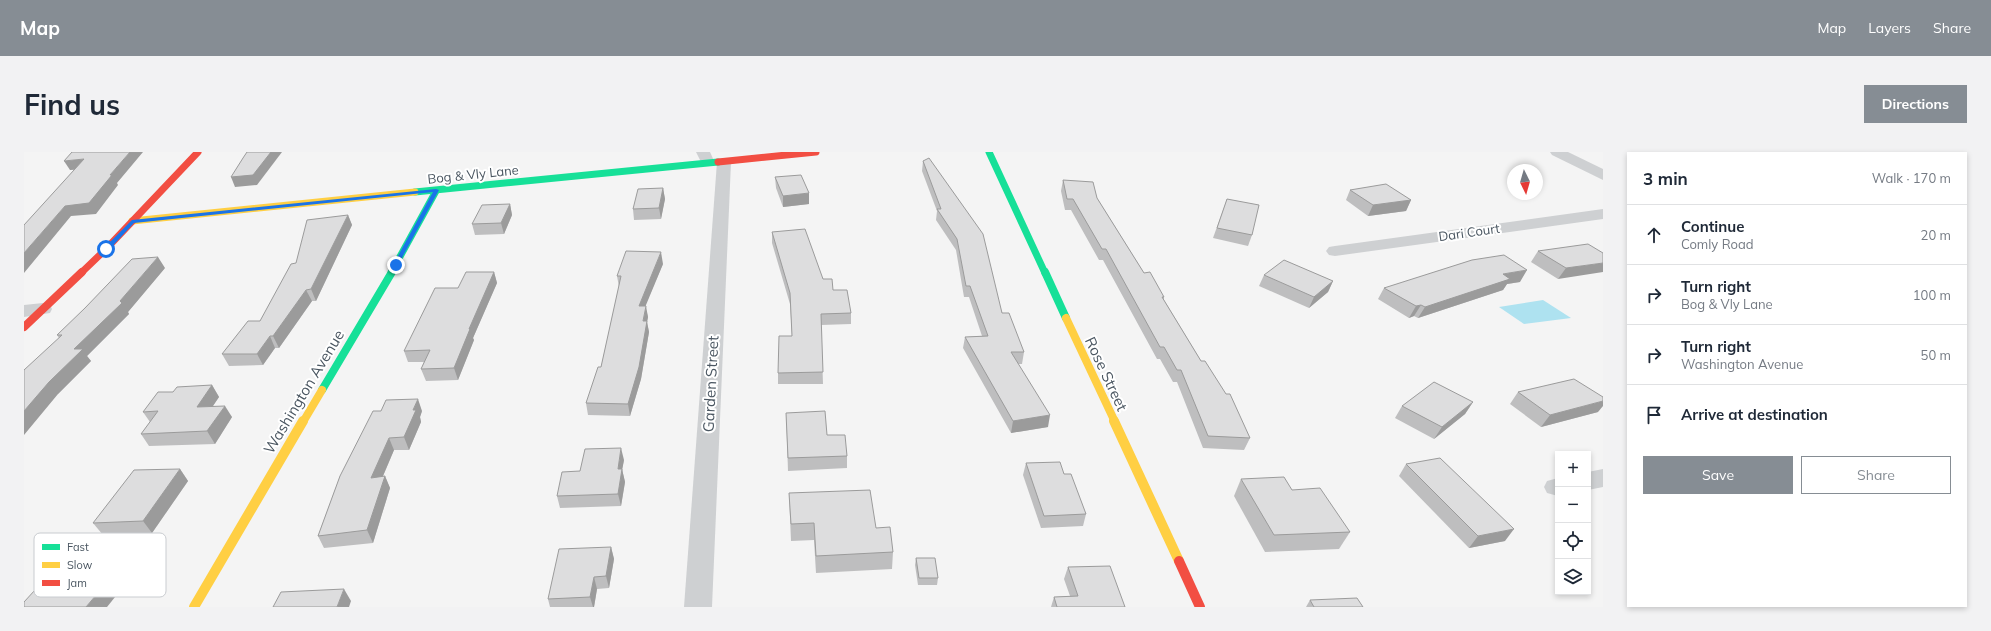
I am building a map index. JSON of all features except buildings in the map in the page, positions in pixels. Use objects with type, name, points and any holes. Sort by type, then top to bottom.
[{"type":"street","points":[[24,327],[106,249],[198,152]]},
{"type":"street","name":"Bog & Vly Lane","points":[[132,222],[712,159],[816,152]]},
{"type":"street","name":"Rose Street","points":[[989,152],[1200,607]]},
{"type":"street","points":[[1557,152],[1603,175]]},
{"type":"street","name":"Garden Street","points":[[698,607],[712,159]]},
{"type":"street","name":"Washington Avenue","points":[[194,607],[396,265],[436,190]]},
{"type":"street","name":"Dari Court","points":[[1335,251],[1603,214]]},
{"type":"street","points":[[24,311],[43,309]]},
{"type":"street","points":[[1591,480],[1603,478]]},
{"type":"water","points":[[1543,300],[1571,318],[1524,324],[1499,307]]},
{"type":"traffic: fast","points":[[989,152],[1066,318]]},
{"type":"traffic: fast","points":[[415,192],[718,162]]},
{"type":"traffic: fast","points":[[322,390],[396,265],[436,191]]},
{"type":"traffic: slow","points":[[132,221],[415,192]]},
{"type":"traffic: slow","points":[[1066,318],[1179,561]]},
{"type":"traffic: slow","points":[[194,607],[322,390]]},
{"type":"traffic: jam","points":[[24,327],[106,249],[198,152]]},
{"type":"traffic: jam","points":[[718,162],[816,152]]},
{"type":"traffic: jam","points":[[1179,561],[1200,607]]},
{"type":"route","points":[[106,249],[132,222],[436,190],[396,265]]}]
